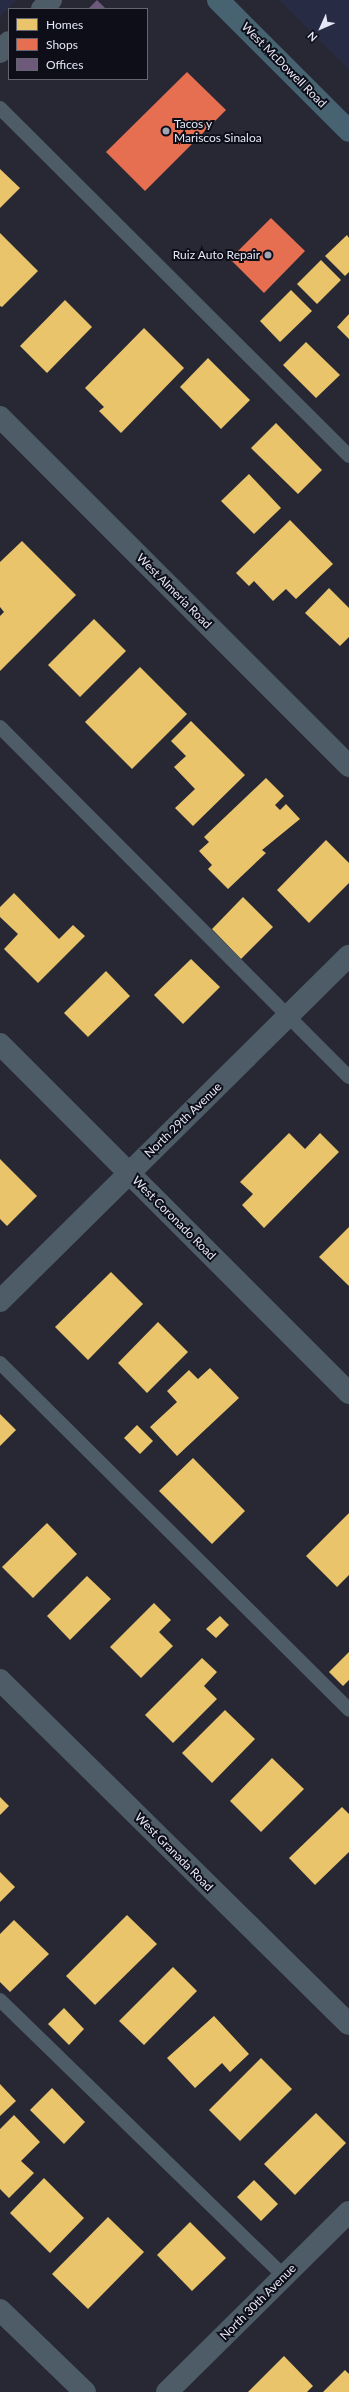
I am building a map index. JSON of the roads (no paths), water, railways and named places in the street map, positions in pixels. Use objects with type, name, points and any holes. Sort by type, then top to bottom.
[{"type":"main road","name":"West McDowell Road","points":[[218,0],[349,131]]},
{"type":"street","points":[[43,8],[51,0]]},
{"type":"street","points":[[0,52],[8,43]]},
{"type":"street","name":"West Almeria Road","points":[[0,417],[349,766]]},
{"type":"street","name":"North 29th Avenue","points":[[0,1301],[349,956]]},
{"type":"street","name":"West Coronado Road","points":[[0,1044],[349,1393]]},
{"type":"street","name":"West Granada Road","points":[[0,1680],[349,2024]]},
{"type":"street","name":"North 30th Avenue","points":[[167,2392],[349,2212]]},
{"type":"street","points":[[0,2310],[85,2392]]},
{"type":"lane","points":[[0,108],[349,456]]},
{"type":"lane","points":[[0,727],[349,1077]]},
{"type":"lane","points":[[0,1363],[349,1710]]},
{"type":"lane","points":[[0,2000],[284,2276]]},
{"type":"place","name":"Tacos y Mariscos Sinaloa","points":[[166,131]]},
{"type":"place","name":"Ruiz Auto Repair","points":[[268,255]]}]
